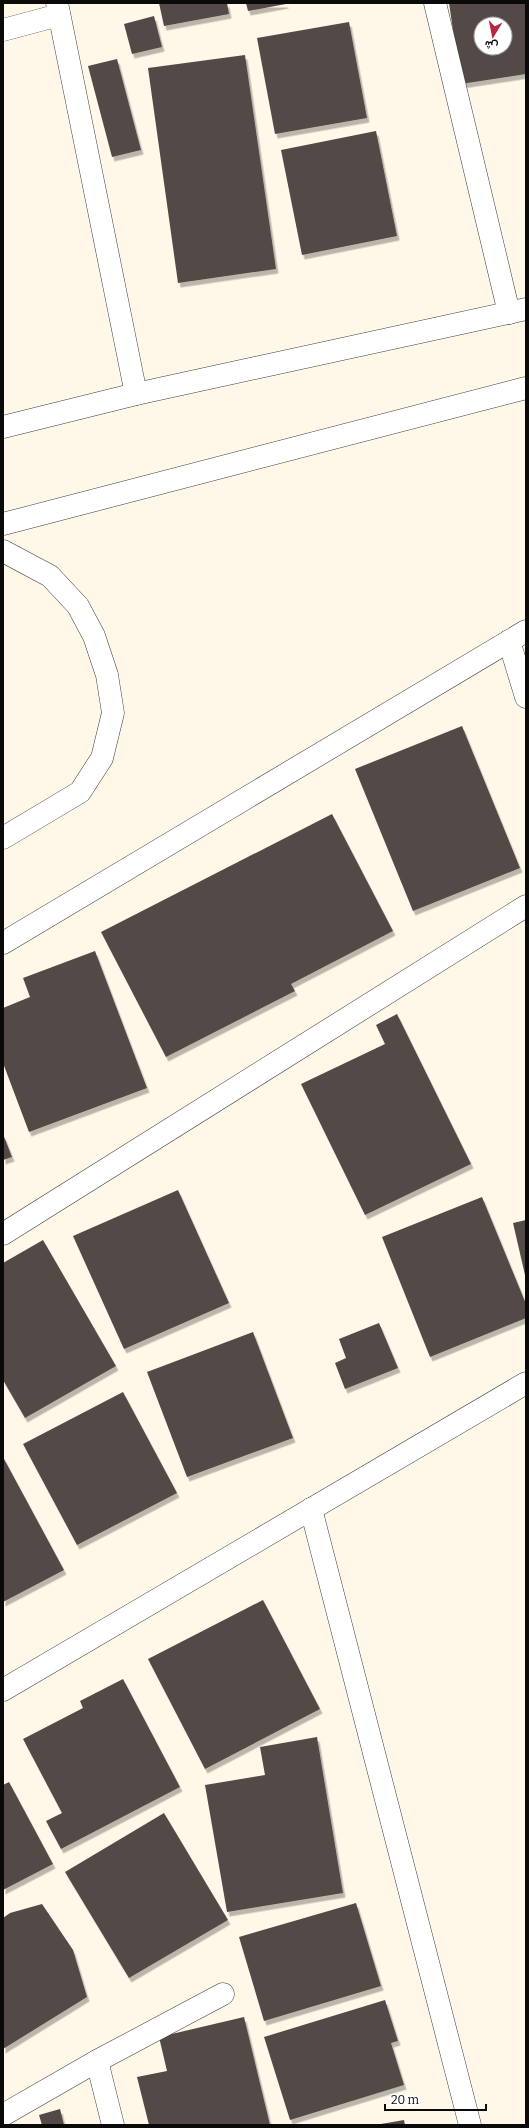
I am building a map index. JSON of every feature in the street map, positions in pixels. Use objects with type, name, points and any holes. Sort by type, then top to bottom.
[{"type":"street","points":[[3,427],[136,394],[517,311],[435,3]]},
{"type":"street","points":[[3,30],[58,9],[136,394]]},
{"type":"street","points":[[3,524],[526,388]]},
{"type":"street","points":[[3,551],[50,576],[78,606],[94,636],[104,668],[113,714],[102,758],[80,792],[3,838]]},
{"type":"street","points":[[3,943],[518,636],[526,697]]},
{"type":"street","points":[[3,1234],[526,906]]},
{"type":"street","points":[[3,1690],[526,1383]]},
{"type":"street","points":[[311,1509],[470,2125]]},
{"type":"street","points":[[3,2115],[97,2061],[223,1994]]},
{"type":"street","points":[[97,2061],[113,2125]]},
{"type":"building","points":[[159,3],[227,3],[229,14],[164,26]]},
{"type":"building","points":[[246,3],[286,3],[286,4],[248,11]]},
{"type":"building","points":[[449,3],[526,3],[526,74],[461,84]]},
{"type":"building","points":[[154,16],[162,47],[132,54],[124,24]]},
{"type":"building","points":[[349,22],[367,118],[275,134],[257,38]]},
{"type":"building","points":[[245,55],[276,269],[178,283],[148,68]]},
{"type":"building","points":[[117,59],[141,150],[112,157],[88,66]]},
{"type":"building","points":[[376,131],[397,236],[302,255],[281,150]]},
{"type":"building","points":[[462,726],[520,868],[413,911],[355,769]]},
{"type":"building","points":[[332,814],[393,931],[291,984],[295,991],[166,1057],[101,932]]},
{"type":"building","points":[[95,951],[147,1088],[29,1132],[3,1063],[3,1008],[30,997],[23,978]]},
{"type":"building","points":[[397,1014],[471,1164],[365,1215],[301,1084],[385,1044],[376,1025]]},
{"type":"building","points":[[3,1134],[12,1157],[3,1160]]},
{"type":"building","points":[[178,1190],[229,1303],[124,1349],[73,1236]]},
{"type":"building","points":[[482,1197],[526,1304],[526,1318],[430,1357],[382,1237]]},
{"type":"building","points":[[526,1220],[526,1274],[525,1275],[513,1223]]},
{"type":"building","points":[[43,1240],[116,1366],[25,1418],[3,1380],[3,1263]]},
{"type":"building","points":[[379,1323],[398,1368],[345,1389],[335,1363],[346,1358],[339,1339]]},
{"type":"building","points":[[253,1332],[293,1438],[187,1477],[147,1372]]},
{"type":"building","points":[[123,1392],[177,1493],[77,1545],[23,1444]]},
{"type":"building","points":[[3,1457],[64,1570],[3,1602]]},
{"type":"building","points":[[263,1600],[320,1709],[205,1769],[148,1659]]},
{"type":"building","points":[[123,1679],[180,1787],[61,1849],[46,1821],[62,1813],[23,1739],[83,1708],[80,1701]]},
{"type":"building","points":[[317,1737],[343,1893],[227,1912],[205,1785],[265,1775],[260,1747]]},
{"type":"building","points":[[9,1782],[53,1864],[3,1890],[3,1785]]},
{"type":"building","points":[[164,1813],[228,1920],[129,1978],[65,1872]]},
{"type":"building","points":[[356,1903],[381,1986],[264,2021],[239,1937]]},
{"type":"building","points":[[42,1904],[73,1950],[87,1997],[3,2049],[3,1918],[10,1913]]},
{"type":"building","points":[[385,2000],[398,2041],[391,2043],[404,2085],[290,2120],[264,2037]]},
{"type":"building","points":[[244,2017],[270,2125],[149,2125],[137,2077],[167,2071],[159,2037]]},
{"type":"building","points":[[60,2109],[64,2125],[42,2125],[39,2115]]},
{"type":"building","points":[[404,2120],[405,2125],[381,2124]]}]
